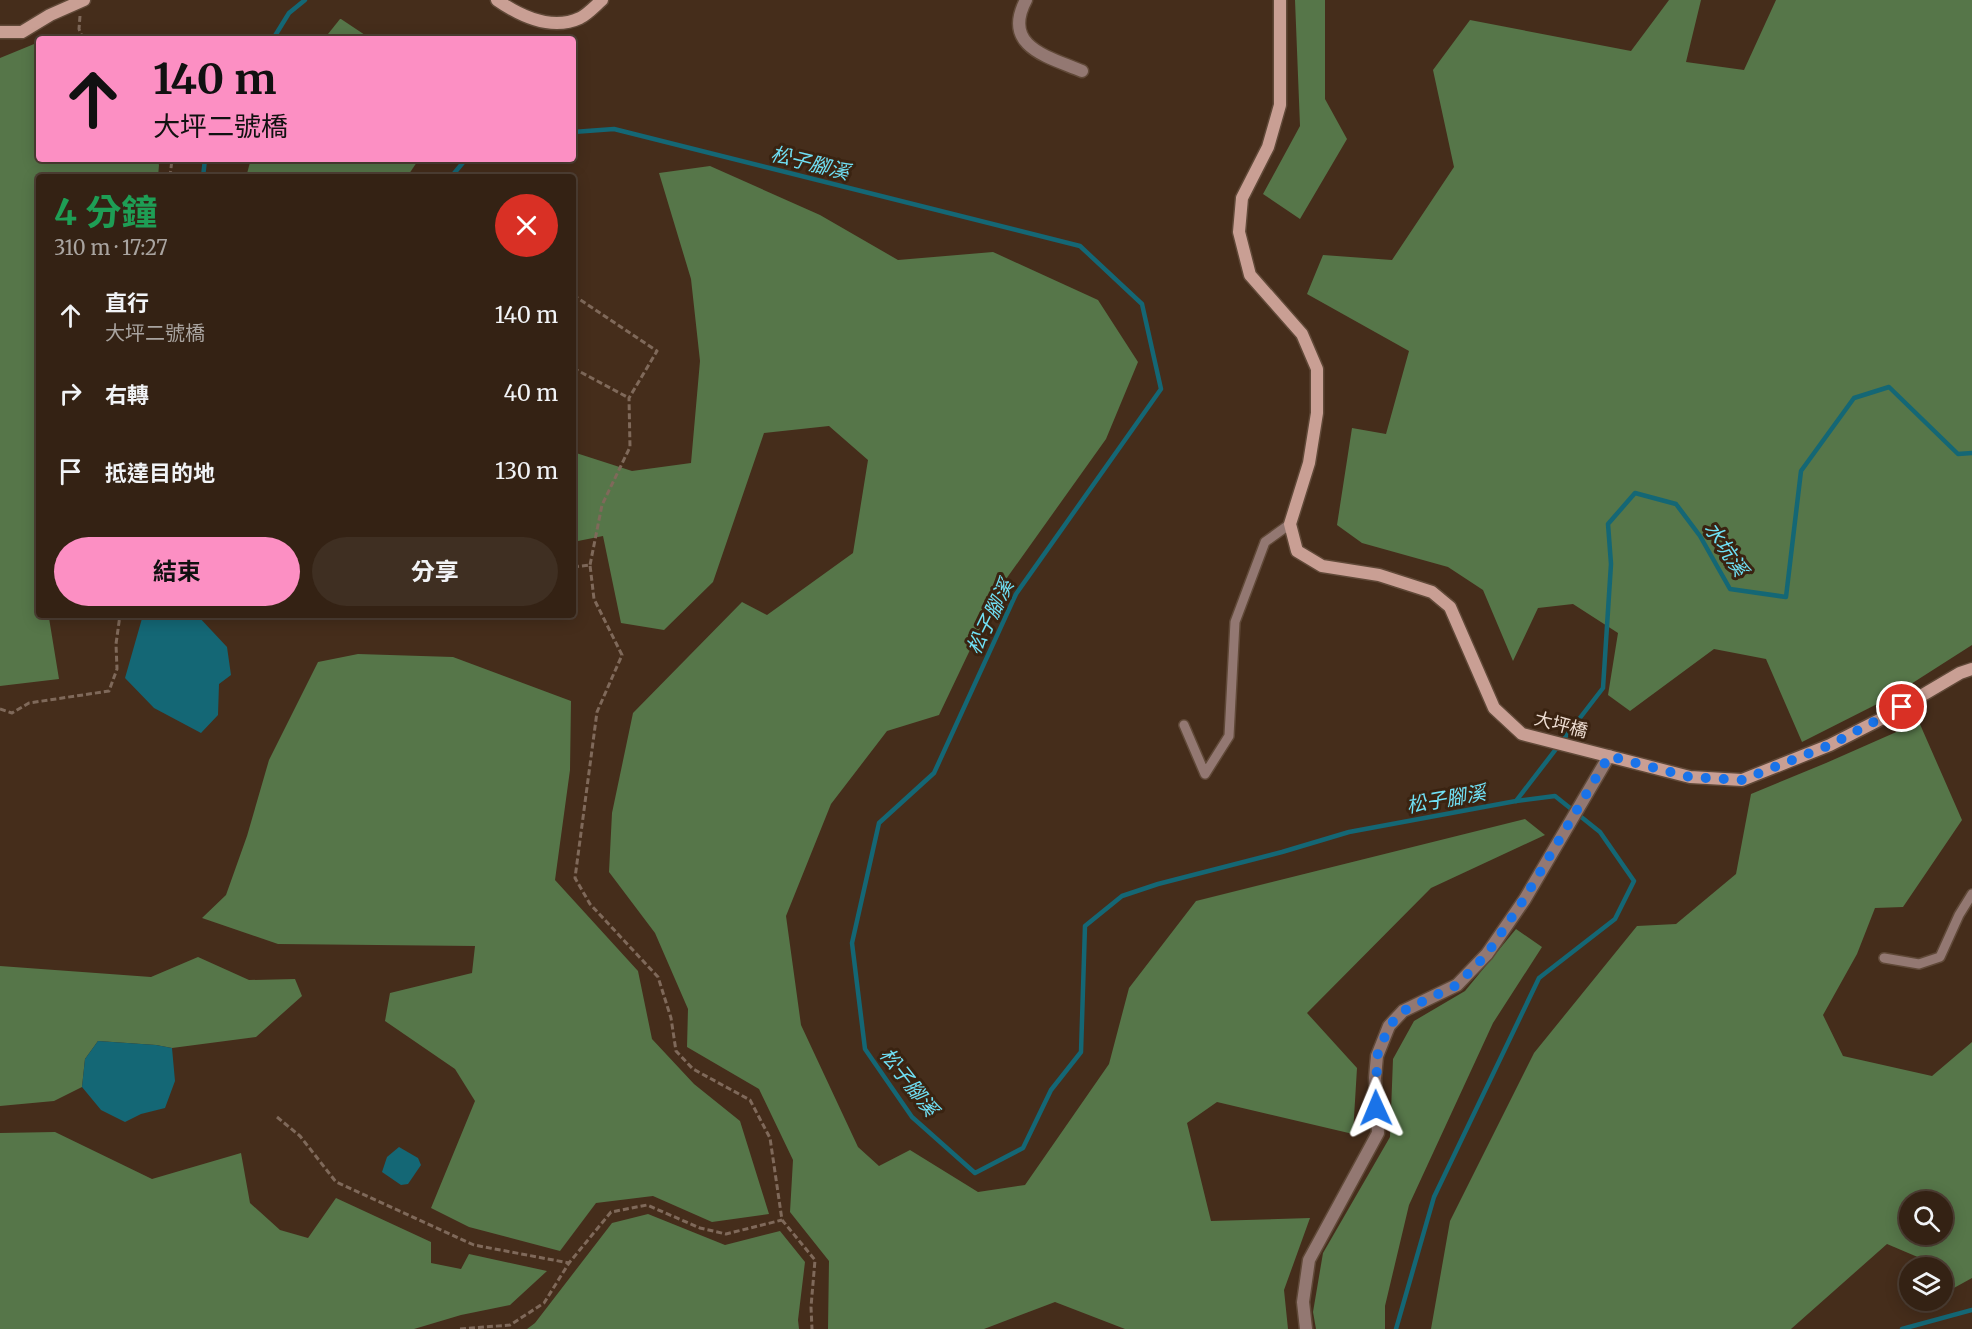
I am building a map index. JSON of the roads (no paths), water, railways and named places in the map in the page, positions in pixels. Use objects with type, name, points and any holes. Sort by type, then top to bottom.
[{"type":"street","points":[[497,0],[517,14],[552,23],[580,18],[602,0]]},
{"type":"street","points":[[1026,0],[1019,23],[1024,43],[1039,53],[1082,70]]},
{"type":"street","points":[[1280,0],[1280,105],[1268,147],[1242,198],[1239,232],[1251,275],[1302,334],[1317,369],[1317,413],[1309,463],[1290,524]]},
{"type":"street","points":[[0,32],[22,32],[50,15],[83,1]]},
{"type":"street","name":"大坪橋","points":[[1290,524],[1297,551],[1322,566],[1379,575],[1432,592],[1450,607],[1494,708],[1522,734],[1690,777],[1742,780],[1830,745],[1887,716],[1960,673],[1972,669]]},
{"type":"street","points":[[1306,1329],[1303,1302],[1309,1260],[1377,1133],[1377,1056],[1389,1026],[1403,1011],[1457,985],[1487,954],[1524,899],[1609,756]]},
{"type":"lane","points":[[1184,725],[1205,774],[1229,736],[1234,622],[1265,542],[1290,524]]},
{"type":"lane","points":[[1884,958],[1919,964],[1940,957],[1959,915],[1972,894]]},
{"type":"water","points":[[142,618],[200,618],[227,647],[231,675],[219,684],[218,715],[201,733],[154,708],[125,678]]},
{"type":"water","points":[[98,1041],[172,1048],[175,1081],[165,1108],[141,1114],[125,1122],[101,1110],[82,1087],[85,1059]]},
{"type":"water","points":[[399,1147],[418,1158],[421,1165],[408,1184],[401,1185],[382,1172],[387,1157]]},
{"type":"waterway","name":"松子腳溪","points":[[275,36],[289,13],[305,0]]},
{"type":"waterway","name":"松子腳溪","points":[[576,132],[614,129],[1080,246],[1142,304],[1161,389],[1016,594],[934,773],[879,823],[852,943],[865,1049],[912,1117],[975,1173],[1023,1148],[1051,1090],[1081,1052],[1085,926],[1122,896],[1349,832],[1555,796],[1600,832],[1634,881],[1615,919],[1539,978],[1434,1197],[1396,1329]]},
{"type":"waterway","name":"松子腳溪","points":[[203,174],[205,162]]},
{"type":"waterway","name":"松子腳溪","points":[[454,174],[464,162]]},
{"type":"waterway","name":"水坑溪","points":[[1516,801],[1603,688],[1611,564],[1608,524],[1635,493],[1676,504],[1700,536],[1730,589],[1786,597],[1801,471],[1854,398],[1889,387],[1958,454],[1972,453]]},
{"type":"waterway","name":"松子腳溪","points":[[1902,1329],[1972,1310]]}]
